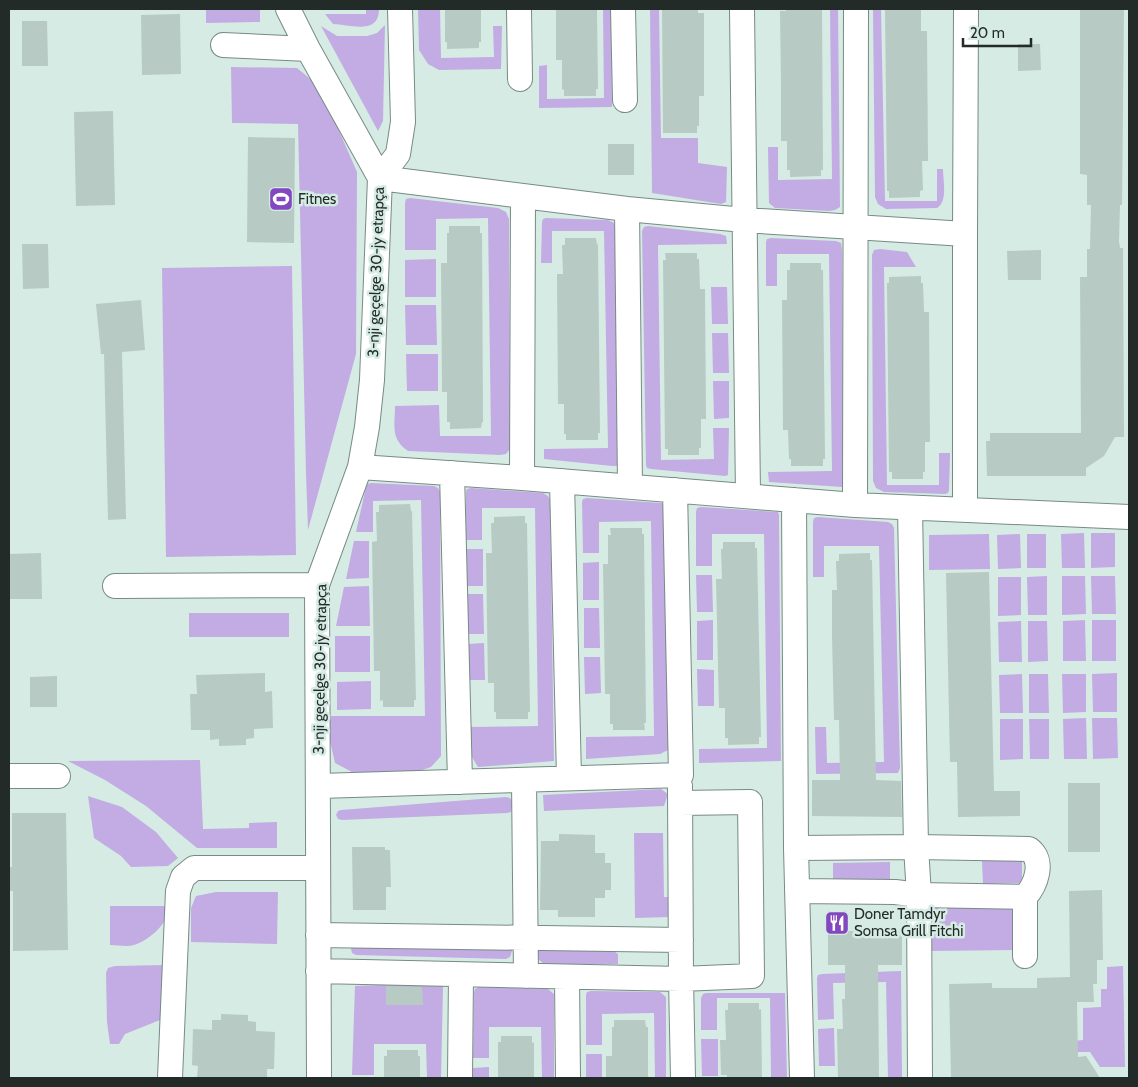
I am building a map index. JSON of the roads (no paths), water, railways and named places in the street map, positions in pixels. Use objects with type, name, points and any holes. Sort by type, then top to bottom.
[{"type":"street","points":[[288,9],[308,49],[380,178]]},
{"type":"street","points":[[380,178],[398,154],[403,122],[400,9]]},
{"type":"street","points":[[519,9],[520,79]]},
{"type":"street","points":[[623,9],[625,100]]},
{"type":"street","points":[[742,9],[748,496]]},
{"type":"street","points":[[855,505],[856,9]]},
{"type":"street","points":[[965,510],[966,9]]},
{"type":"street","points":[[223,45],[308,49]]},
{"type":"street","points":[[380,178],[627,209],[744,220],[965,234]]},
{"type":"street","name":"3-nji geçelge 30-jy etrapça","points":[[318,1078],[318,585],[360,467],[372,380],[380,178]]},
{"type":"street","points":[[522,478],[523,196]]},
{"type":"street","points":[[627,209],[630,486]]},
{"type":"street","points":[[360,467],[630,486],[855,505],[1129,517]]},
{"type":"street","points":[[452,473],[460,782]]},
{"type":"street","points":[[562,481],[570,778]]},
{"type":"street","points":[[675,490],[683,1078]]},
{"type":"street","points":[[794,500],[796,848],[802,1078]]},
{"type":"street","points":[[910,508],[916,847],[919,895],[920,1078]]},
{"type":"street","points":[[114,586],[318,585]]},
{"type":"street","points":[[319,786],[680,775]]},
{"type":"street","points":[[9,776],[58,776]]},
{"type":"street","points":[[524,780],[526,976]]},
{"type":"street","points":[[318,971],[681,979],[752,976],[750,802],[680,803]]},
{"type":"street","points":[[796,848],[916,847],[1029,849],[1034,852],[1038,875],[1025,897],[1025,956]]},
{"type":"street","points":[[170,1078],[178,891],[183,877],[194,868],[318,868]]},
{"type":"street","points":[[797,891],[895,892],[919,895],[1025,897]]},
{"type":"street","points":[[318,935],[681,940]]},
{"type":"street","points":[[460,1078],[461,974]]},
{"type":"street","points":[[567,977],[568,1078]]},
{"type":"place","name":"Fitnes","points":[[281,199]]},
{"type":"place","name":"Doner Tamdyr Somsa Grill Fitchi","points":[[837,923]]}]
